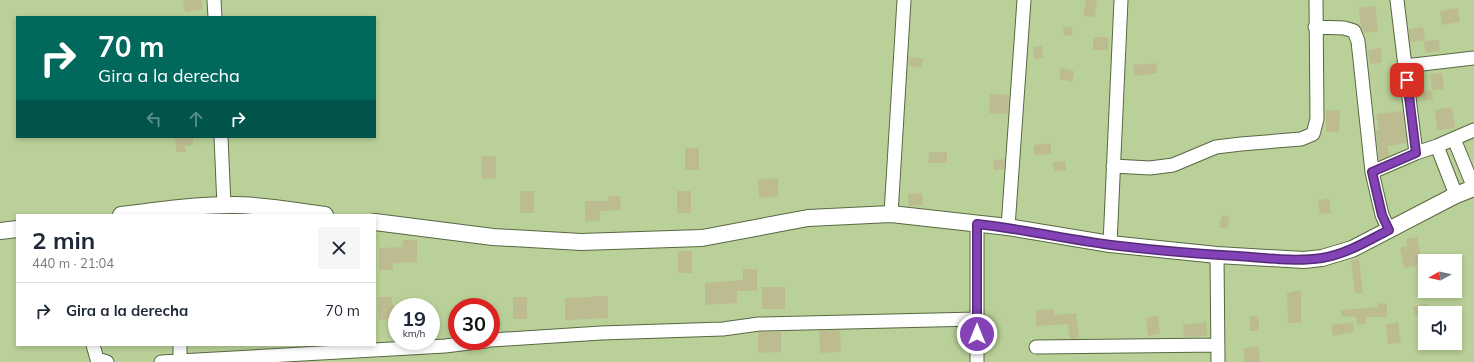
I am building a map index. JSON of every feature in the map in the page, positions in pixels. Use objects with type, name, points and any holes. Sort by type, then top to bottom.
[{"type":"street","points":[[214,0],[215,16]]},
{"type":"street","points":[[891,214],[904,0]]},
{"type":"street","points":[[1008,227],[1024,0]]},
{"type":"street","points":[[1110,244],[1121,0]]},
{"type":"street","points":[[1113,166],[1150,168],[1173,166],[1216,148],[1241,144],[1301,139],[1312,134],[1316,119],[1315,27],[1318,0]]},
{"type":"street","points":[[1397,0],[1416,153]]},
{"type":"street","points":[[1315,27],[1344,28],[1354,31],[1358,41],[1372,172],[1382,215],[1389,230]]},
{"type":"street","points":[[1405,66],[1474,58]]},
{"type":"street","points":[[1372,172],[1474,130]]},
{"type":"street","points":[[221,138],[224,206]]},
{"type":"street","points":[[376,222],[493,237],[581,242],[702,238],[808,218],[891,214],[1008,227],[1110,244],[1217,255],[1286,259],[1322,258],[1352,249],[1456,195],[1474,188],[1454,139]]},
{"type":"street","points":[[1437,146],[1456,195]]},
{"type":"street","points":[[139,214],[176,212],[224,206],[271,212],[308,214]]},
{"type":"street","points":[[977,224],[977,362]]},
{"type":"street","points":[[0,232],[16,229]]},
{"type":"street","points":[[1217,255],[1218,362]]},
{"type":"street","points":[[500,339],[601,333],[723,329],[759,324],[977,319]]},
{"type":"street","points":[[1036,347],[1218,345]]},
{"type":"street","points":[[93,346],[97,359],[107,362]]},
{"type":"street","points":[[180,346],[180,361]]},
{"type":"street","points":[[161,362],[272,354],[448,346]]},
{"type":"green space","points":[[0,0],[1474,0],[1474,362],[0,362]]},
{"type":"building","points":[[183,0],[201,0],[203,9],[185,12]]},
{"type":"building","points":[[1086,0],[1097,0],[1095,17],[1083,16]]},
{"type":"building","points":[[1375,6],[1378,31],[1363,33],[1359,8]]},
{"type":"building","points":[[1458,8],[1460,22],[1442,25],[1440,11]]},
{"type":"building","points":[[1071,26],[1073,35],[1064,36],[1063,28]]},
{"type":"building","points":[[1423,27],[1425,40],[1410,42],[1409,29]]},
{"type":"building","points":[[1093,37],[1108,37],[1108,50],[1093,50]]},
{"type":"building","points":[[1439,40],[1440,51],[1425,53],[1424,41]]},
{"type":"building","points":[[1042,46],[1043,58],[1034,59],[1033,47]]},
{"type":"building","points":[[1381,48],[1382,63],[1370,64],[1368,50]]},
{"type":"building","points":[[910,57],[923,59],[922,68],[909,66]]},
{"type":"building","points":[[1156,63],[1158,73],[1134,76],[1133,65]]},
{"type":"building","points":[[1061,68],[1074,71],[1072,82],[1059,79]]},
{"type":"building","points":[[1442,73],[1444,89],[1432,90],[1430,74]]},
{"type":"building","points":[[1432,90],[1433,100],[1423,101],[1423,91]]},
{"type":"building","points":[[990,94],[1009,95],[1008,114],[989,113]]},
{"type":"building","points":[[1452,107],[1455,128],[1437,130],[1435,110]]},
{"type":"building","points":[[1326,110],[1340,111],[1339,132],[1326,132]]},
{"type":"building","points":[[1403,111],[1407,143],[1387,146],[1390,156],[1379,160],[1376,130],[1379,130],[1376,114]]},
{"type":"building","points":[[175,138],[193,138],[193,145],[185,146],[186,152],[176,152]]},
{"type":"building","points":[[1051,143],[1051,154],[1034,155],[1034,145]]},
{"type":"building","points":[[685,148],[699,148],[699,170],[685,170]]},
{"type":"building","points":[[929,152],[947,152],[947,163],[928,163]]},
{"type":"building","points":[[481,156],[496,156],[496,178],[482,179]]},
{"type":"building","points":[[1005,159],[1004,169],[994,170],[993,160]]},
{"type":"building","points":[[1065,161],[1066,170],[1054,171],[1053,162]]},
{"type":"building","points":[[778,178],[778,197],[759,198],[758,179]]},
{"type":"building","points":[[520,191],[534,191],[534,213],[520,213]]},
{"type":"building","points":[[677,191],[691,191],[691,213],[677,213]]},
{"type":"building","points":[[922,193],[923,205],[909,206],[908,194]]},
{"type":"building","points":[[608,196],[620,196],[621,210],[600,211],[600,221],[585,222],[585,201],[609,201]]},
{"type":"building","points":[[1329,198],[1331,213],[1320,214],[1318,200]]},
{"type":"building","points":[[1222,215],[1230,217],[1227,229],[1219,227]]},
{"type":"building","points":[[1417,237],[1421,254],[1418,254],[1418,265],[1404,268],[1400,248],[1407,246],[1406,239]]},
{"type":"building","points":[[403,240],[417,240],[417,262],[393,263],[393,270],[379,270],[379,248],[403,247]]},
{"type":"building","points":[[678,251],[692,251],[692,273],[678,273]]},
{"type":"building","points":[[1359,259],[1363,293],[1355,293],[1351,260]]},
{"type":"building","points":[[743,269],[757,269],[757,291],[737,291],[737,303],[705,305],[705,283],[743,280]]},
{"type":"building","points":[[762,287],[785,287],[785,309],[762,309]]},
{"type":"building","points":[[1301,290],[1301,323],[1288,323],[1287,293]]},
{"type":"building","points":[[608,296],[608,318],[565,320],[565,298]]},
{"type":"building","points":[[378,297],[392,297],[388,298],[388,320],[379,320]]},
{"type":"building","points":[[513,297],[527,297],[527,319],[513,319]]},
{"type":"building","points":[[1378,303],[1387,304],[1387,317],[1365,317],[1366,324],[1357,325],[1356,317],[1341,316],[1341,310],[1378,307]]},
{"type":"building","points":[[1427,303],[1428,306],[1418,306],[1418,314],[1415,315],[1413,306]]},
{"type":"building","points":[[1054,309],[1054,315],[1076,313],[1079,338],[1070,339],[1068,324],[1036,326],[1036,310]]},
{"type":"building","points":[[1158,316],[1160,334],[1148,336],[1146,318]]},
{"type":"building","points":[[1250,316],[1259,317],[1259,331],[1250,331]]},
{"type":"building","points":[[1206,322],[1208,336],[1184,337],[1183,325]]},
{"type":"building","points":[[1353,322],[1354,332],[1333,336],[1331,325]]},
{"type":"building","points":[[1398,322],[1401,343],[1388,344],[1386,324]]},
{"type":"building","points":[[840,330],[841,352],[820,353],[819,331]]},
{"type":"building","points":[[758,332],[781,332],[781,352],[758,353]]},
{"type":"building","points":[[1258,346],[1260,362],[1245,362],[1243,348]]},
{"type":"route","points":[[977,334],[977,224],[1008,227],[1110,244],[1217,255],[1304,260],[1336,255],[1352,249],[1389,230],[1382,215],[1372,172],[1416,153],[1407,80]]}]
